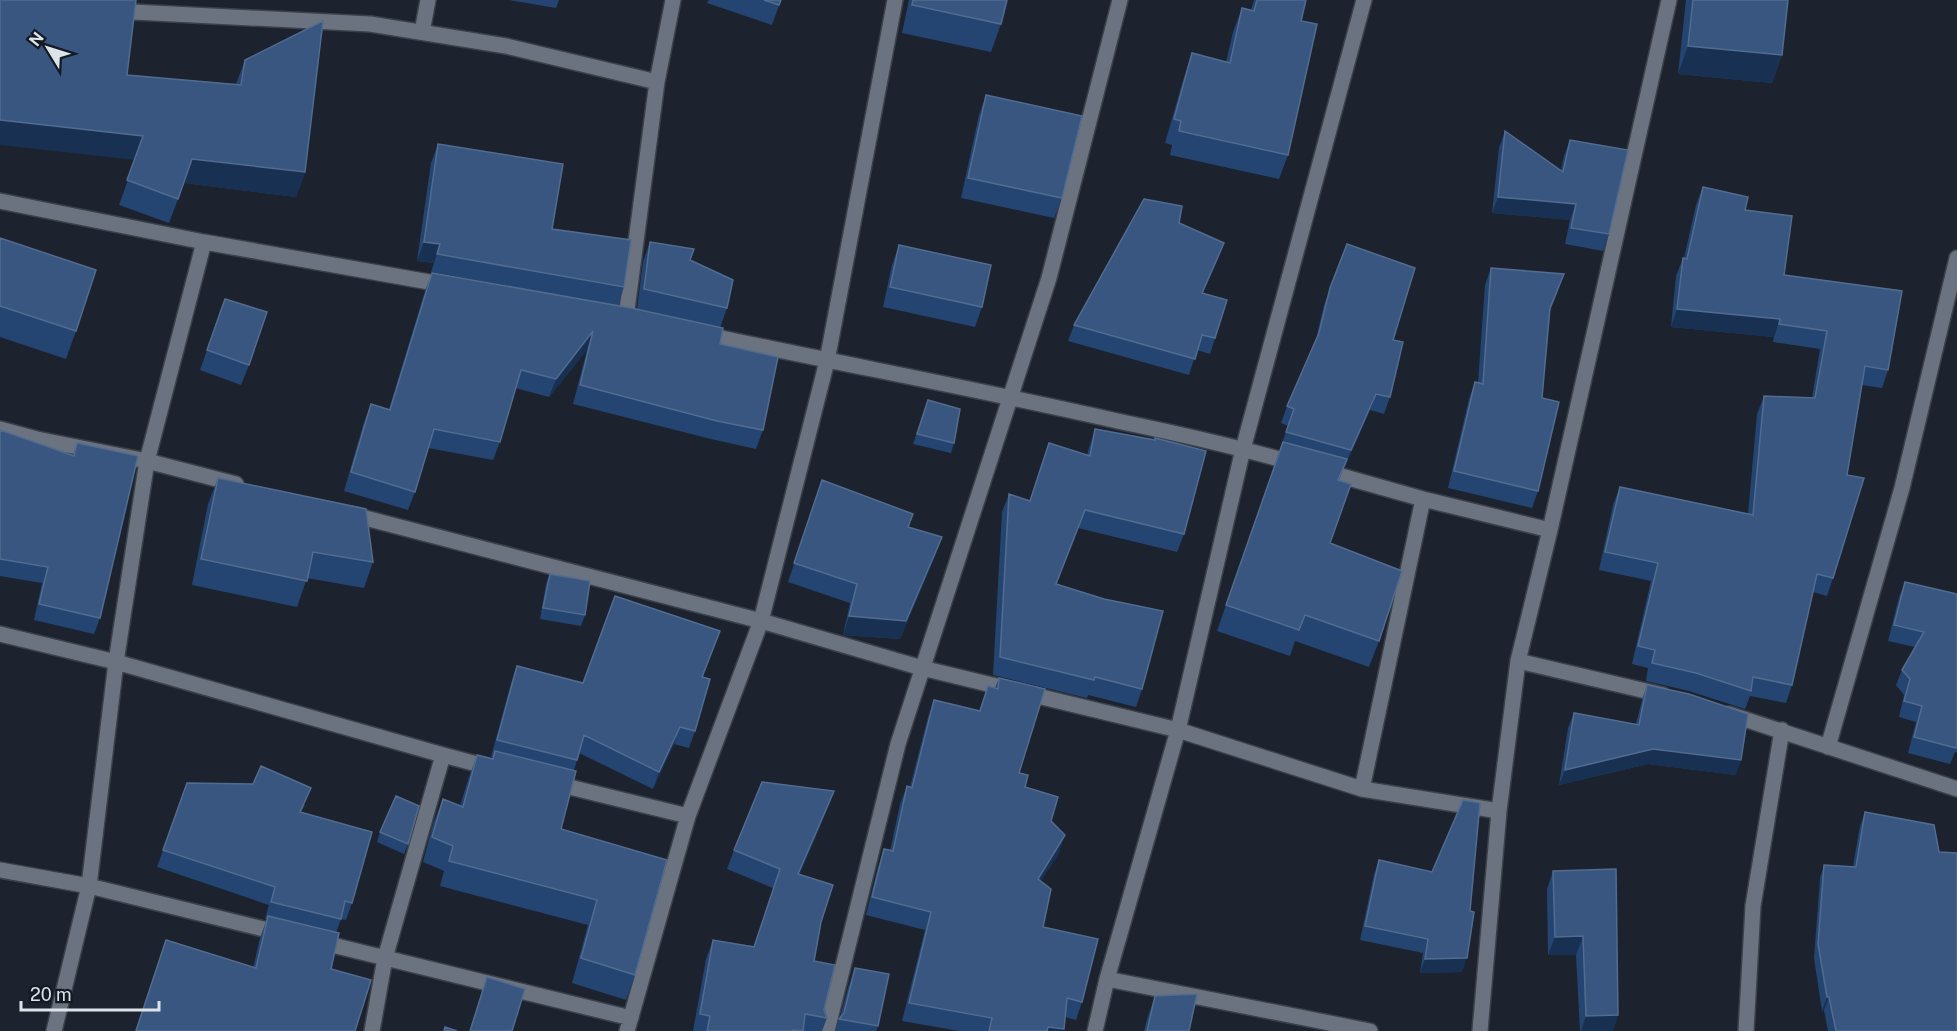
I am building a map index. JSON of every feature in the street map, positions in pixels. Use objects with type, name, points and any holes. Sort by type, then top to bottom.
[{"type":"street","points":[[422,32],[428,0]]},
{"type":"street","points":[[626,317],[657,82],[673,0]]},
{"type":"street","points":[[0,870],[88,886],[385,958],[629,1025],[688,816],[760,621],[827,361],[895,0]]},
{"type":"street","points":[[827,1031],[898,744],[1049,278],[1120,0]]},
{"type":"street","points":[[1095,1031],[1107,979],[1178,730],[1243,449],[1364,0]]},
{"type":"street","points":[[1480,1031],[1499,812],[1518,661],[1550,530],[1669,0]]},
{"type":"street","points":[[101,10],[370,24],[506,46],[657,82]]},
{"type":"street","points":[[0,201],[204,242],[462,288]]},
{"type":"street","points":[[54,1031],[88,886],[116,662],[147,461],[204,242]]},
{"type":"street","points":[[1828,747],[1902,488],[1957,258]]},
{"type":"street","points":[[693,331],[827,361],[1011,397],[1243,449],[1423,500],[1550,530]]},
{"type":"street","points":[[0,429],[37,440],[147,461],[251,488]]},
{"type":"street","points":[[1362,789],[1423,500]]},
{"type":"street","points":[[332,509],[760,621],[922,668],[1178,730],[1362,789],[1499,812]]},
{"type":"street","points":[[0,634],[116,662],[510,772]]},
{"type":"street","points":[[1518,661],[1675,698]]},
{"type":"street","points":[[1718,710],[1957,789]]},
{"type":"street","points":[[1746,1031],[1753,906],[1782,730]]},
{"type":"street","points":[[372,1031],[385,958],[443,755]]},
{"type":"street","points":[[543,780],[688,816]]},
{"type":"street","points":[[1107,979],[1370,1031]]},
{"type":"building","points":[[0,0],[136,0],[127,75],[241,85],[245,60],[323,21],[305,172],[192,159],[178,199],[127,180],[143,136],[0,120]]},
{"type":"building","points":[[764,0],[781,0],[779,5]]},
{"type":"building","points":[[913,0],[1007,0],[1001,24],[912,5]]},
{"type":"building","points":[[1257,0],[1306,0],[1301,21],[1317,24],[1288,155],[1179,131],[1181,121],[1174,119],[1192,53],[1230,63],[1242,8],[1254,11]]},
{"type":"building","points":[[1693,0],[1788,0],[1782,55],[1688,46]]},
{"type":"building","points":[[986,95],[1082,116],[1062,198],[968,178]]},
{"type":"building","points":[[1505,131],[1563,172],[1570,140],[1628,150],[1609,234],[1571,228],[1576,204],[1498,197]]},
{"type":"building","points":[[438,144],[563,164],[552,229],[631,240],[624,287],[437,254],[440,244],[424,242]]},
{"type":"building","points":[[1703,187],[1748,197],[1745,210],[1792,216],[1784,275],[1902,291],[1888,370],[1865,366],[1847,475],[1864,478],[1833,578],[1817,574],[1792,685],[1753,677],[1751,691],[1696,673],[1652,663],[1655,650],[1638,646],[1658,563],[1605,552],[1620,487],[1753,515],[1764,396],[1815,398],[1827,331],[1779,324],[1780,319],[1677,309],[1683,258],[1687,259]]},
{"type":"building","points":[[1144,199],[1182,206],[1179,223],[1224,243],[1202,293],[1227,300],[1215,338],[1202,335],[1195,359],[1074,325]]},
{"type":"building","points":[[0,238],[96,270],[76,331],[0,306]]},
{"type":"building","points":[[650,242],[694,249],[690,260],[733,280],[727,308],[644,289]]},
{"type":"building","points":[[1347,244],[1415,268],[1393,340],[1403,342],[1390,397],[1376,394],[1351,450],[1286,432],[1294,409],[1287,406],[1319,333],[1330,288]]},
{"type":"building","points":[[899,245],[991,265],[982,307],[890,287]]},
{"type":"building","points":[[1491,268],[1564,274],[1550,308],[1542,398],[1559,402],[1538,491],[1454,471],[1475,382],[1483,384]]},
{"type":"building","points":[[432,273],[631,308],[723,328],[720,344],[778,357],[763,430],[717,421],[580,385],[593,331],[556,379],[521,370],[500,442],[434,429],[415,492],[351,472],[371,404],[390,410]]},
{"type":"building","points":[[225,299],[267,312],[249,365],[207,350]]},
{"type":"building","points":[[928,400],[960,409],[954,443],[917,434]]},
{"type":"building","points":[[1095,429],[1155,440],[1155,438],[1206,451],[1184,534],[1085,510],[1056,584],[1104,599],[1163,611],[1142,689],[1000,657],[1009,494],[1030,501],[1049,443],[1090,456]]},
{"type":"building","points":[[0,430],[74,456],[77,443],[138,456],[100,618],[39,604],[48,567],[0,559]]},
{"type":"building","points":[[1283,442],[1347,459],[1338,480],[1351,484],[1330,543],[1402,571],[1379,641],[1305,615],[1299,630],[1226,605]]},
{"type":"building","points":[[218,478],[366,509],[373,562],[313,552],[307,581],[201,559]]},
{"type":"building","points":[[822,480],[913,514],[908,527],[942,537],[906,621],[849,616],[857,584],[794,563]]},
{"type":"building","points":[[550,574],[590,581],[585,615],[543,608]]},
{"type":"building","points":[[1905,582],[1957,594],[1956,748],[1914,737],[1922,706],[1904,701],[1910,679],[1902,670],[1924,632],[1894,625]]},
{"type":"building","points":[[615,596],[720,631],[702,677],[710,679],[695,731],[680,727],[659,772],[584,735],[577,760],[497,740],[517,666],[583,683]]},
{"type":"building","points":[[999,678],[1045,689],[1019,773],[1028,775],[1025,787],[1058,797],[1051,821],[1065,835],[1038,879],[1051,889],[1043,927],[1098,939],[1082,1002],[1067,998],[1064,1029],[1048,1027],[1047,1031],[989,1031],[992,1018],[909,1003],[931,912],[872,897],[884,849],[893,851],[907,786],[912,788],[934,700],[980,711],[988,686],[998,689]]},
{"type":"building","points":[[1647,685],[1689,694],[1748,714],[1741,760],[1653,749],[1565,770],[1574,713],[1639,725]]},
{"type":"building","points":[[495,751],[576,771],[561,829],[667,860],[635,975],[581,958],[597,900],[449,861],[453,846],[432,837],[443,799],[463,807],[477,755],[493,759]]},
{"type":"building","points":[[261,766],[311,788],[300,812],[372,832],[352,903],[345,901],[341,919],[271,902],[275,887],[163,850],[187,783],[253,784]]},
{"type":"building","points":[[762,782],[834,791],[798,874],[833,885],[821,922],[814,961],[835,965],[824,1010],[827,1018],[805,1014],[803,1031],[707,1031],[710,1016],[700,1014],[713,940],[754,947],[780,869],[734,850]]},
{"type":"building","points":[[396,796],[419,806],[408,844],[380,832]]},
{"type":"building","points":[[1463,800],[1480,803],[1470,911],[1474,912],[1467,958],[1425,959],[1428,939],[1365,926],[1379,860],[1432,872]]},
{"type":"building","points":[[1865,812],[1934,825],[1939,852],[1957,853],[1957,1031],[1836,1031],[1829,997],[1827,997],[1818,944],[1824,865],[1856,867]]},
{"type":"building","points":[[1616,869],[1618,1015],[1586,1016],[1583,936],[1555,937],[1553,871]]},
{"type":"building","points":[[268,916],[339,933],[331,969],[371,980],[355,1031],[136,1031],[166,940],[256,968]]},
{"type":"building","points":[[855,968],[889,974],[878,1026],[839,1019],[844,1013]]},
{"type":"building","points":[[487,977],[525,989],[512,1031],[470,1031]]},
{"type":"building","points":[[1197,994],[1189,1031],[1147,1031],[1155,996]]},
{"type":"building","points":[[445,1027],[457,1031],[444,1031]]}]
